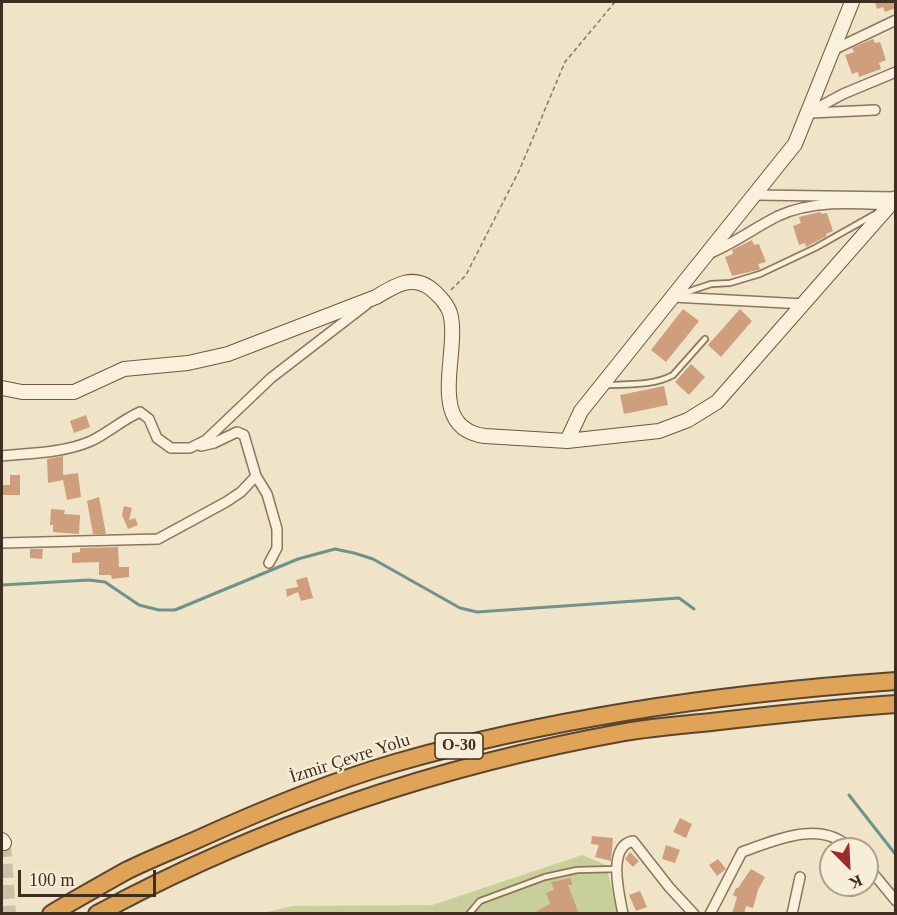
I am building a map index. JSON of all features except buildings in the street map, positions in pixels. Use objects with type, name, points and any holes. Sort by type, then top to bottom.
[{"type":"highway","name":"İzmir Çevre Yolu","points":[[51,914],[128,870],[264,810],[395,763],[469,744],[599,716],[771,692],[896,681]]},
{"type":"highway","name":"O-30","points":[[97,914],[141,890],[245,843],[349,802],[444,772],[627,732],[812,710],[896,704]]},
{"type":"street","points":[[567,441],[581,411],[795,144],[852,2]]},
{"type":"street","points":[[832,50],[896,20]]},
{"type":"street","points":[[808,113],[843,94],[896,72]]},
{"type":"street","points":[[808,113],[875,110]]},
{"type":"street","points":[[756,195],[893,200]]},
{"type":"street","points":[[708,254],[780,215],[818,205],[893,200]]},
{"type":"street","points":[[190,448],[206,440],[270,378],[376,297],[396,285],[415,282],[428,286],[442,299],[449,312],[451,320],[448,399],[460,424],[474,435],[567,441],[659,431],[688,420],[717,402],[893,200]]},
{"type":"street","points":[[2,388],[22,392],[74,392],[124,369],[188,363],[228,354],[376,297]]},
{"type":"street","points":[[673,297],[804,304]]},
{"type":"street","points":[[2,456],[61,449],[90,441],[140,412],[148,419],[157,438],[171,448],[190,448],[214,443],[237,432],[244,435],[256,476],[267,494],[277,529],[277,548],[269,563]]},
{"type":"street","points":[[2,543],[158,538],[226,502],[241,492],[256,476]]},
{"type":"street","points":[[710,914],[742,852],[792,835],[819,832],[833,837]]},
{"type":"street","points":[[623,914],[617,869],[620,848],[625,843],[633,841],[669,887],[694,914]]},
{"type":"street","points":[[792,914],[800,876]]},
{"type":"street","points":[[879,880],[896,901]]},
{"type":"lane","points":[[673,297],[711,284],[730,283],[760,273],[815,248],[893,200]]},
{"type":"lane","points":[[602,386],[658,382],[667,378],[673,375],[705,339]]},
{"type":"lane","points":[[470,914],[480,901],[545,877],[577,870],[617,869]]},
{"type":"path","points":[[442,299],[466,275],[519,171],[565,62],[615,2]]},
{"type":"green space","points":[[582,855],[606,865],[618,913],[259,914],[292,906],[432,905]]},
{"type":"waterway","points":[[2,585],[89,580],[105,582],[139,605],[159,610],[175,610],[298,559],[335,549],[373,559],[460,608],[477,612],[679,598],[694,609]]},
{"type":"waterway","points":[[849,795],[896,855]]},
{"type":"tunnel","points":[[4,843],[9,914]]}]
